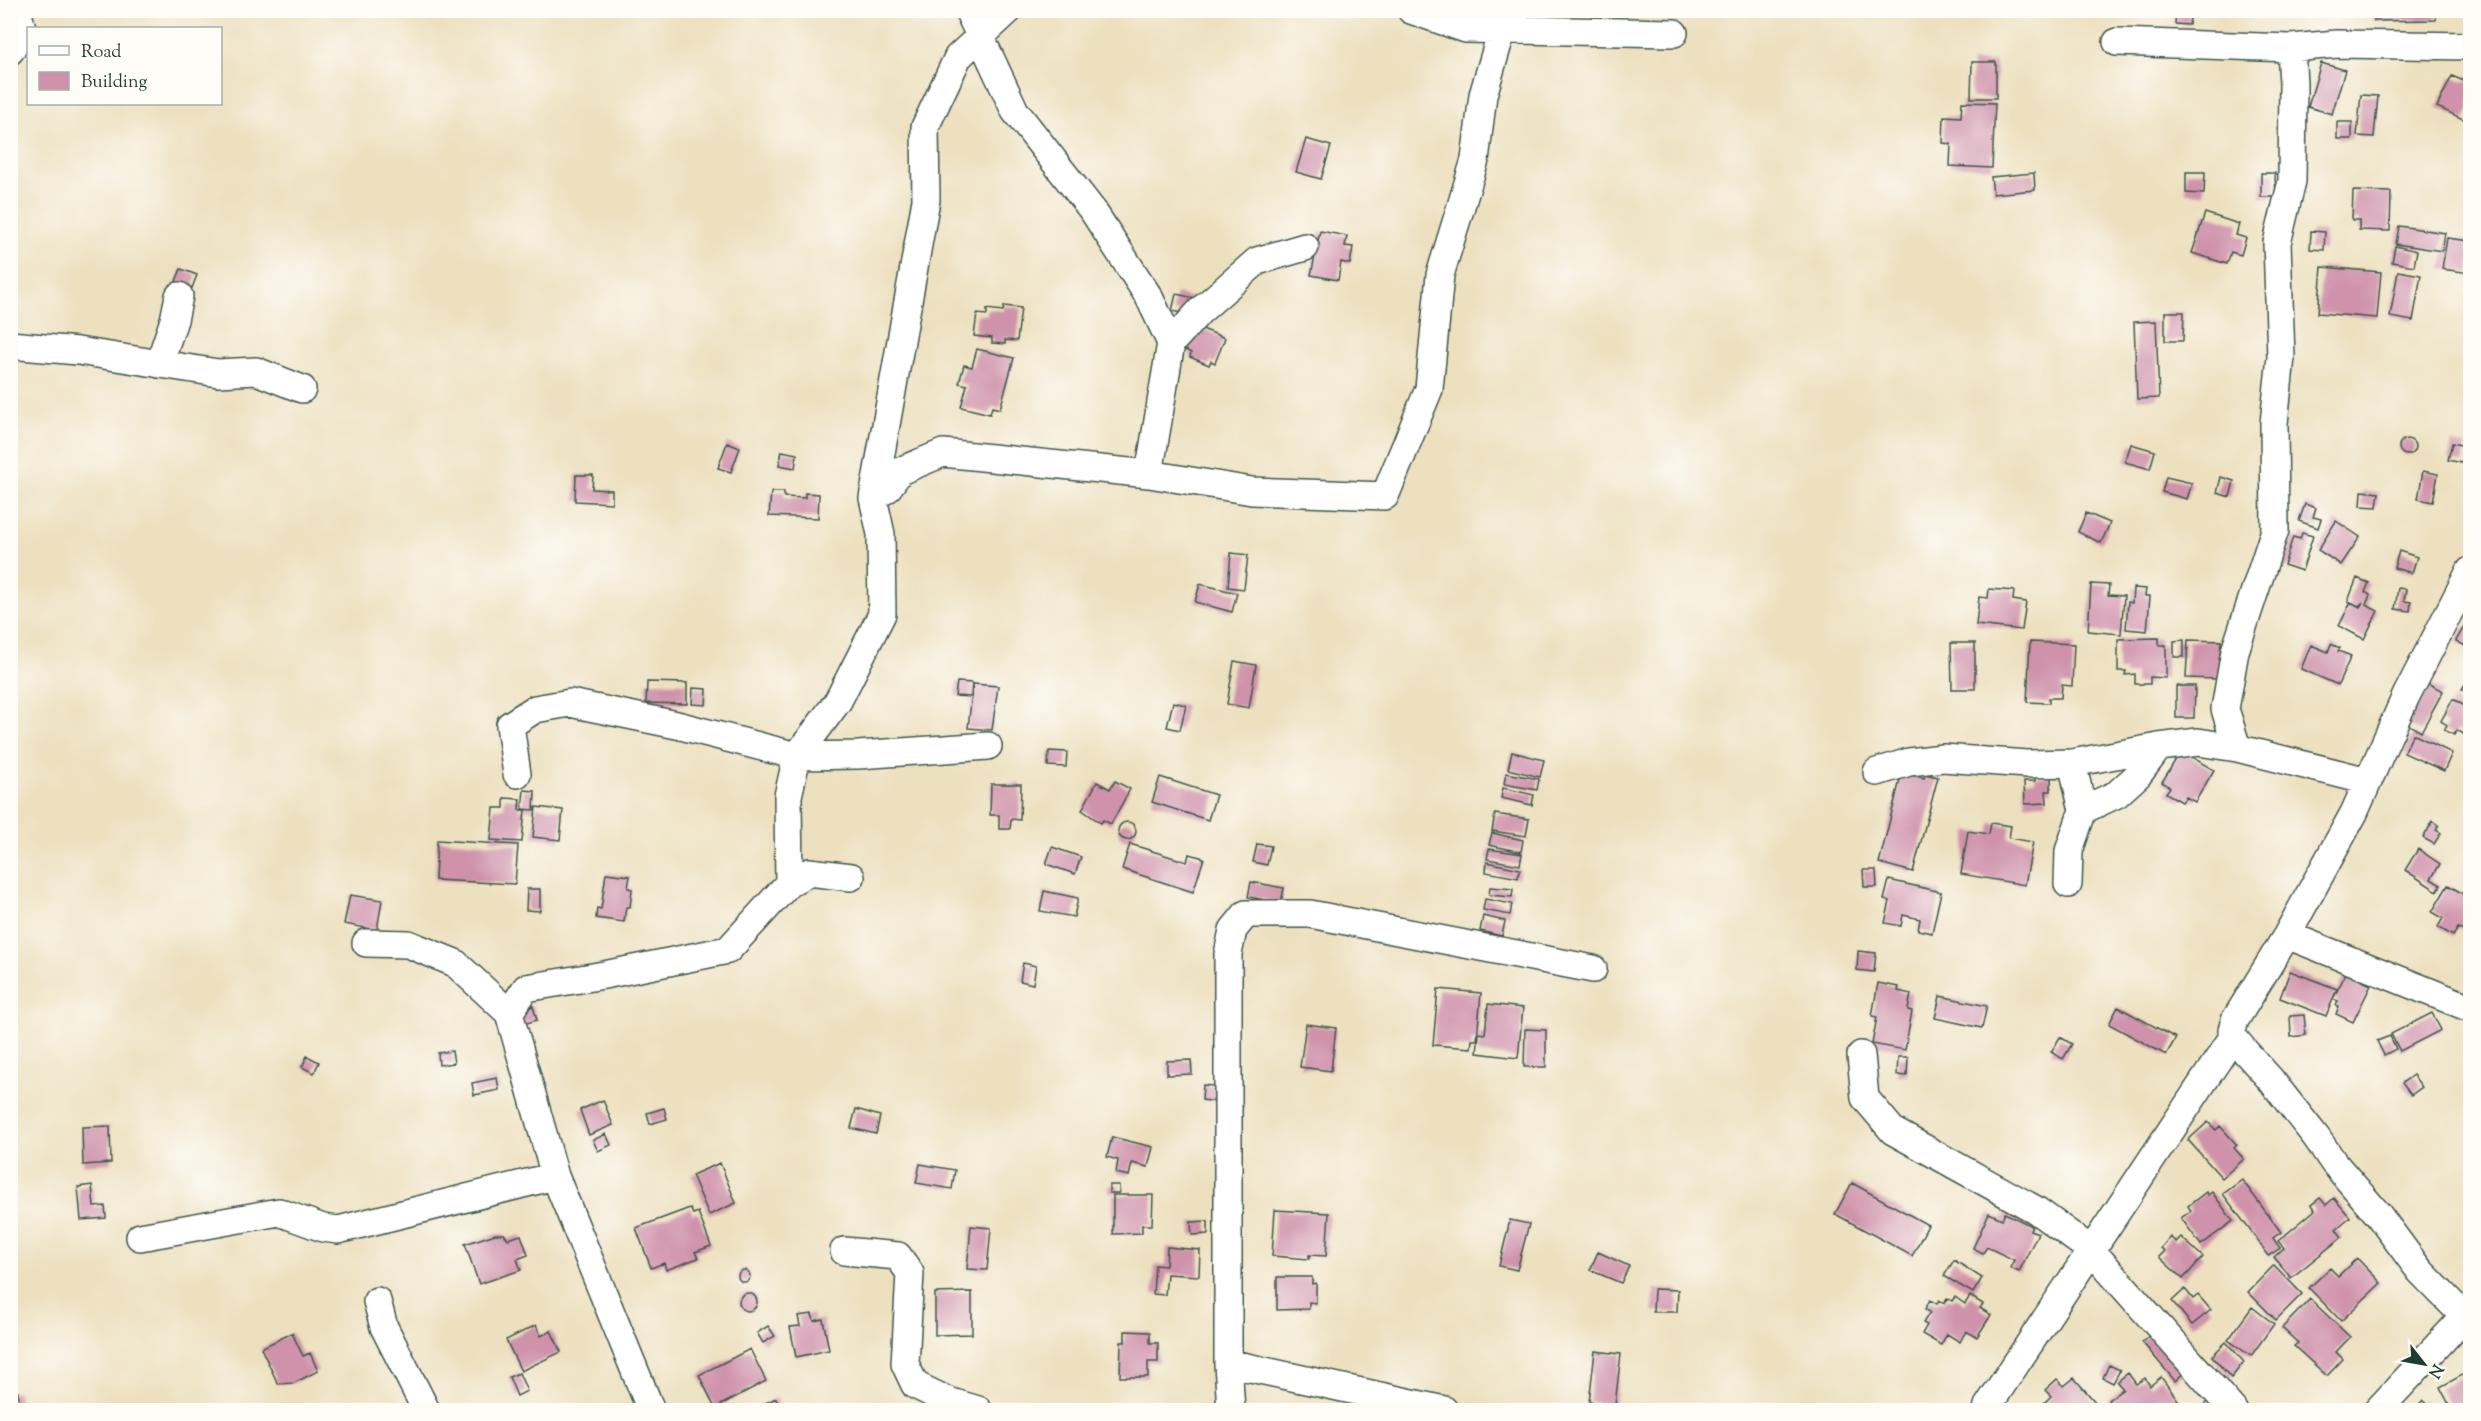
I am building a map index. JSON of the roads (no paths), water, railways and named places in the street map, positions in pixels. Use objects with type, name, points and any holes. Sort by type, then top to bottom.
[{"type":"street","points":[[10,51],[23,32],[17,10]]},
{"type":"street","points":[[968,10],[1016,111],[1093,211],[1149,297],[1171,343]]},
{"type":"street","points":[[789,883],[788,796],[797,756],[838,701],[882,614],[881,534],[873,498],[926,200],[925,127],[958,57],[1009,10]]},
{"type":"street","points":[[1411,10],[1466,29],[1505,20],[1674,33]]},
{"type":"street","points":[[873,498],[886,489],[900,471],[943,453],[1149,474],[1252,491],[1385,496],[1429,388],[1440,275],[1475,160],[1483,95],[1505,20]]},
{"type":"street","points":[[2116,42],[2291,48],[2337,44],[2470,46]]},
{"type":"street","points":[[2237,748],[2225,709],[2235,651],[2275,530],[2274,423],[2280,357],[2277,243],[2292,181],[2291,48]]},
{"type":"street","points":[[1149,474],[1171,343],[1200,311],[1257,261],[1305,247]]},
{"type":"street","points":[[159,364],[174,320],[179,296]]},
{"type":"street","points":[[10,345],[78,351],[218,373],[256,371],[302,389]]},
{"type":"street","points":[[2378,1410],[2468,1319],[2421,1271],[2377,1212],[2334,1163],[2285,1097],[2233,1037],[2232,1030],[2235,1020],[2287,935],[2349,822],[2406,696],[2470,571]]},
{"type":"street","points":[[517,774],[510,725],[535,709],[570,703],[677,725],[797,756],[988,746]]},
{"type":"street","points":[[1877,772],[1909,762],[1943,758],[2027,764],[2072,763],[2198,742],[2237,748],[2368,781]]},
{"type":"street","points":[[2083,810],[2117,794],[2138,775],[2160,747]]},
{"type":"street","points":[[2068,884],[2069,851],[2083,810],[2072,763]]},
{"type":"street","points":[[509,1013],[526,988],[728,950],[789,883],[809,872],[851,877]]},
{"type":"street","points":[[1231,1410],[1228,1363],[1228,954],[1233,930],[1246,914],[1310,914],[1593,969]]},
{"type":"street","points":[[2287,935],[2465,1006],[2470,1006]]},
{"type":"street","points":[[366,943],[408,944],[455,963],[509,1013],[555,1176],[651,1410]]},
{"type":"street","points":[[1988,1410],[1988,1406],[2233,1037]]},
{"type":"street","points":[[1861,1055],[1865,1098],[1893,1131],[2036,1210],[2091,1250],[2233,1410]]},
{"type":"street","points":[[140,1237],[279,1212],[323,1228],[338,1230],[555,1176]]},
{"type":"street","points":[[844,1251],[898,1256],[910,1273],[905,1364],[915,1385],[948,1401],[978,1410]]},
{"type":"street","points":[[377,1301],[384,1327],[426,1410]]},
{"type":"street","points":[[1228,1363],[1444,1410]]}]
